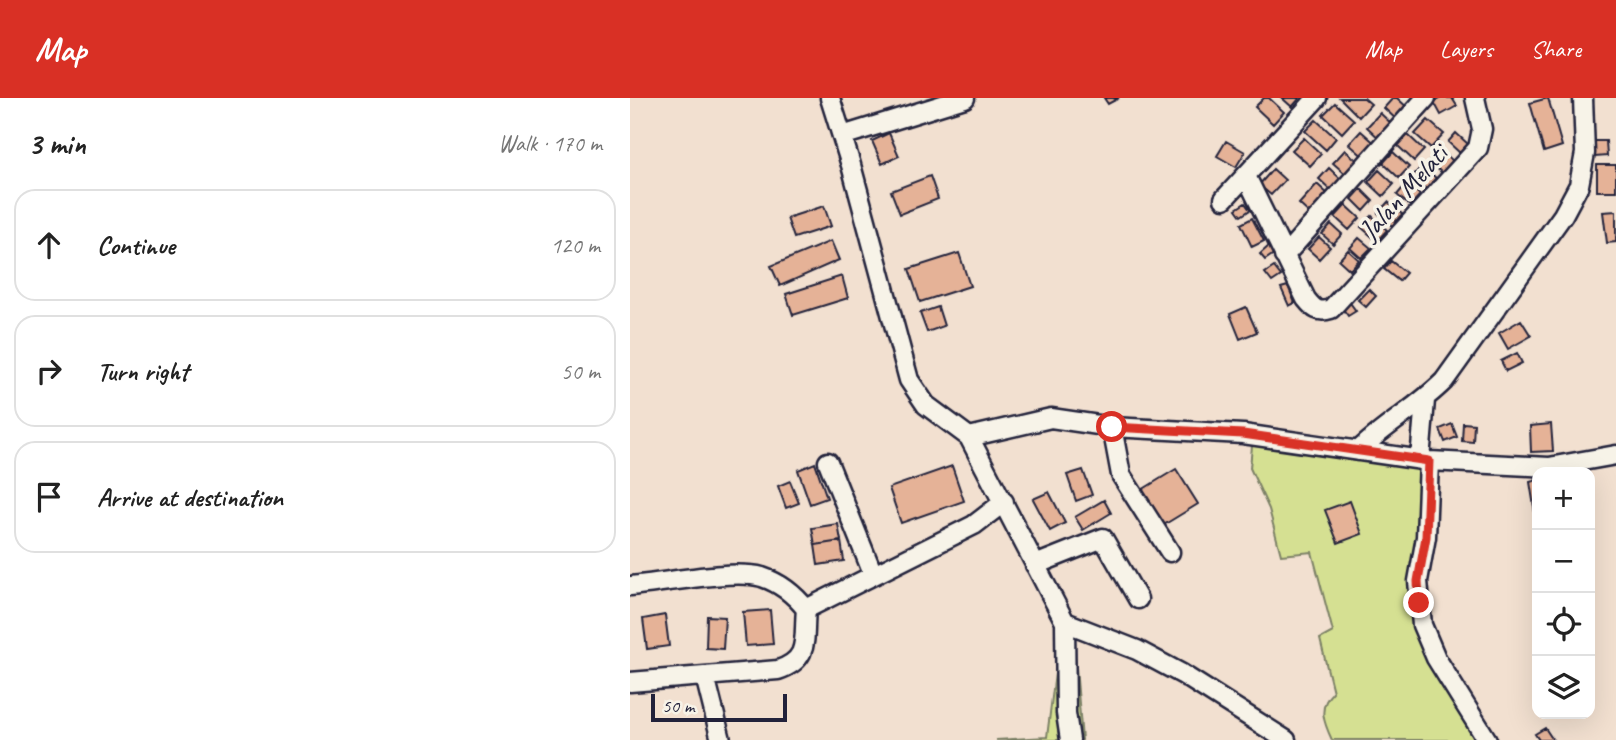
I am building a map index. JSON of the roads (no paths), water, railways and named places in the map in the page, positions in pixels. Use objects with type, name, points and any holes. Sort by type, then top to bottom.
[{"type":"street","points":[[830,98],[909,380],[926,405],[969,437],[1065,622],[1066,713],[1070,740]]},
{"type":"street","points":[[842,136],[965,98]]},
{"type":"street","points":[[1224,199],[1317,98]]},
{"type":"street","points":[[1246,176],[1284,256],[1426,98]]},
{"type":"street","name":"Jalan Melati","points":[[1284,256],[1310,305],[1322,312],[1331,309],[1478,148],[1482,129],[1475,98]]},
{"type":"street","points":[[1358,451],[1378,432],[1425,400],[1444,381],[1563,215],[1579,185],[1585,153],[1583,98]]},
{"type":"street","points":[[1425,400],[1426,537],[1418,581],[1422,625],[1436,659],[1487,740]]},
{"type":"street","points":[[969,437],[1051,418],[1112,427],[1243,434],[1425,460],[1549,467],[1616,455]]},
{"type":"street","points":[[1112,427],[1121,475],[1170,552]]},
{"type":"street","points":[[828,462],[873,574]]},
{"type":"street","points":[[806,610],[974,525],[1004,502]]},
{"type":"street","points":[[1035,565],[1103,538],[1138,599]]},
{"type":"street","points":[[630,586],[739,574],[762,577],[796,597],[806,610],[802,655],[792,665],[778,670],[630,682]]},
{"type":"street","points":[[1065,622],[1148,656],[1182,674],[1286,740]]},
{"type":"street","points":[[705,676],[721,740]]}]
